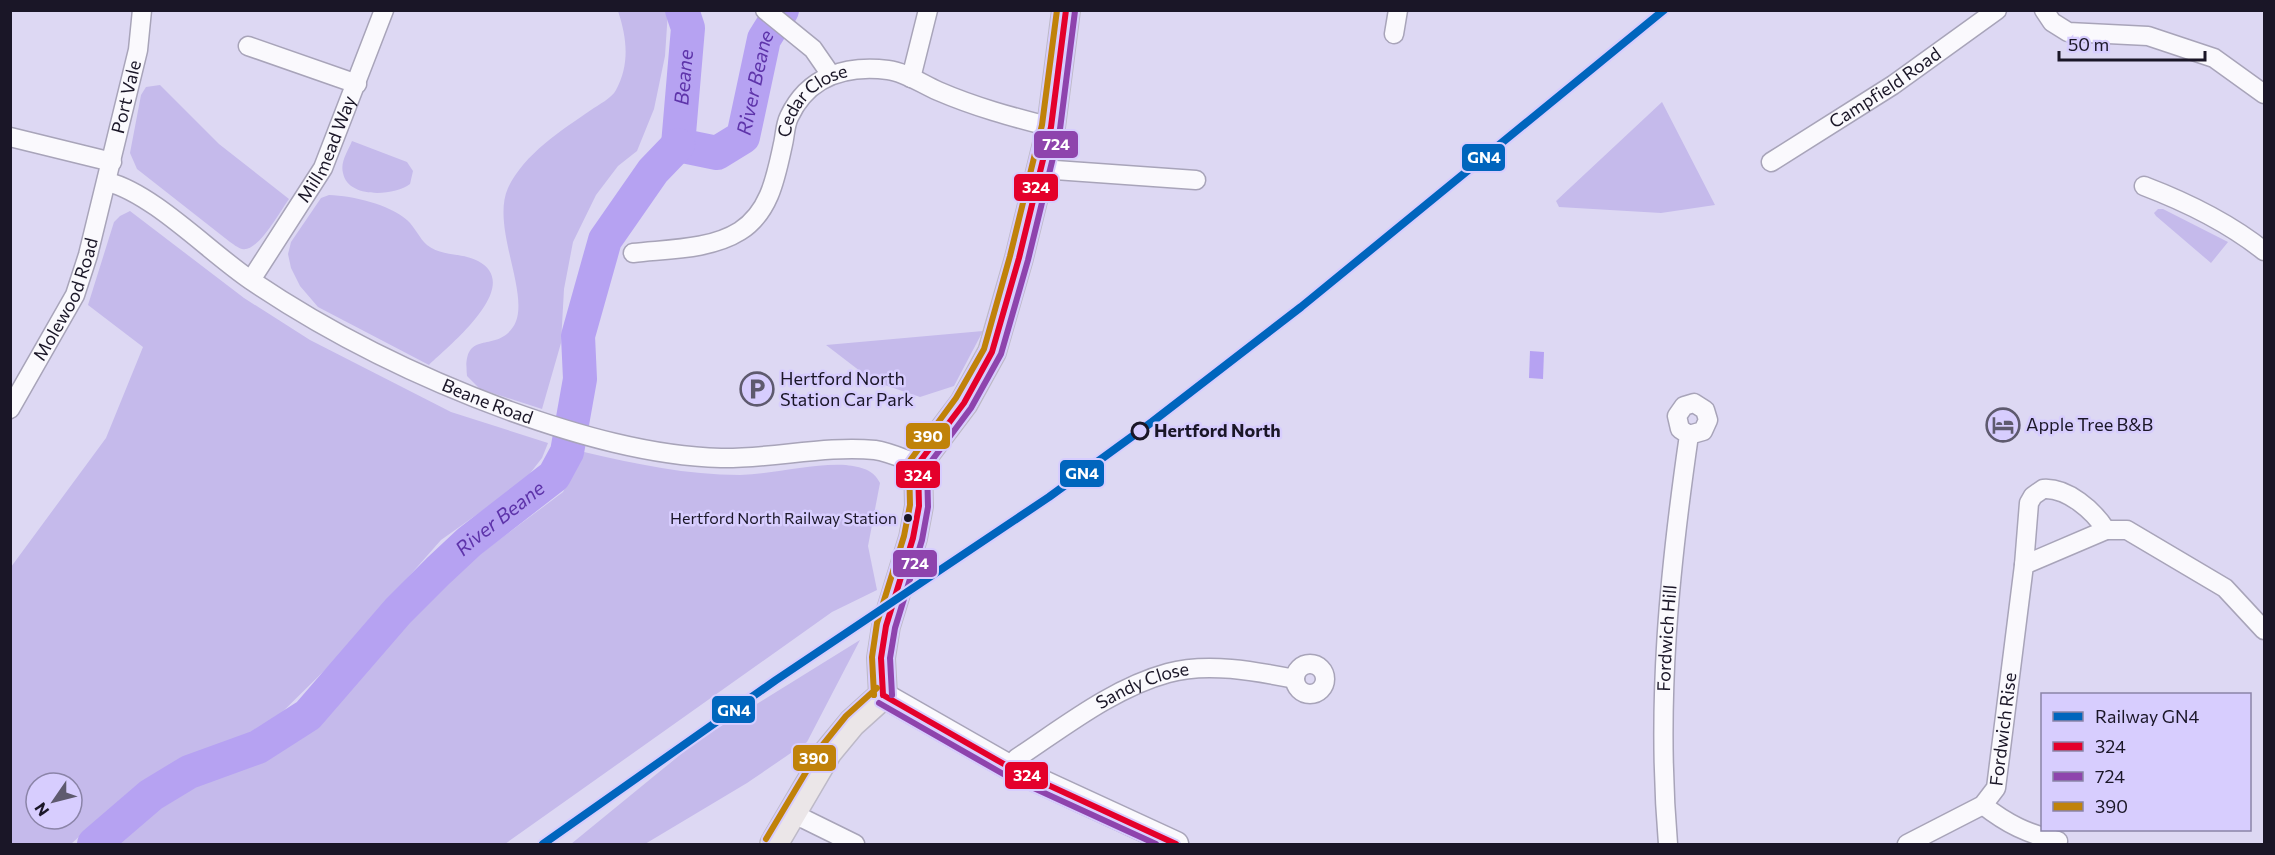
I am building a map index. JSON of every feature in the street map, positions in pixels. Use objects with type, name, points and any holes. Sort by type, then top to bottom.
[{"type":"main road","points":[[883,695],[881,658],[886,626],[913,538],[919,506],[918,464],[964,403],[992,352],[1051,127],[1066,10]]},
{"type":"main road","points":[[883,695],[1009,767],[1176,844]]},
{"type":"main road","points":[[774,844],[828,752],[852,723],[883,695]]},
{"type":"street","name":"Port Vale","points":[[108,182],[138,50],[142,10]]},
{"type":"street","name":"Millmead Way","points":[[251,280],[323,168],[384,10]]},
{"type":"street","points":[[765,10],[813,49],[831,75]]},
{"type":"street","points":[[911,78],[928,10]]},
{"type":"street","points":[[1394,34],[1398,10]]},
{"type":"street","name":"Campfield Road","points":[[1771,162],[1893,85],[1997,10]]},
{"type":"street","points":[[2044,10],[2052,22],[2068,32],[2148,36],[2203,54],[2230,69],[2265,94]]},
{"type":"street","points":[[248,46],[357,84]]},
{"type":"street","name":"Cedar Close","points":[[633,254],[705,244],[739,231],[752,221],[771,194],[788,118],[813,86],[831,75],[851,68],[891,70],[987,110],[1051,127]]},
{"type":"street","points":[[10,137],[112,162]]},
{"type":"street","points":[[1041,169],[1196,180]]},
{"type":"street","name":"Beane Road","points":[[108,182],[138,194],[251,280],[326,327],[371,350],[483,400],[531,417],[596,437],[662,452],[712,457],[876,450],[918,464]]},
{"type":"street","name":"Molewood Road","points":[[10,409],[75,295],[97,227],[108,182]]},
{"type":"street","points":[[2144,186],[2239,231],[2265,251]]},
{"type":"street","name":"Fordwich Hill","points":[[1668,844],[1663,726],[1667,599],[1689,435]]},
{"type":"street","name":"Fordwich Rise","points":[[1907,844],[1983,805],[1996,788],[2000,777],[2029,503],[2033,496],[2043,489],[2064,494],[2097,516],[2106,530]]},
{"type":"street","points":[[2024,565],[2106,530],[2127,530],[2225,588],[2265,630]]},
{"type":"street","name":"Sandy Close","points":[[1009,767],[1017,758],[1111,697],[1169,672],[1197,669],[1254,671],[1295,679]]},
{"type":"street","points":[[1983,805],[2008,824],[2036,836],[2058,841]]},
{"type":"street","points":[[792,813],[855,844]]},
{"type":"shaded area","points":[[618,11],[668,11],[665,56],[654,109],[637,151],[618,166],[596,195],[573,242],[564,289],[561,343],[542,409],[480,389],[467,376],[467,361],[470,351],[475,346],[506,335],[513,327],[518,314],[518,299],[504,223],[504,204],[508,188],[524,164],[534,154],[556,135],[608,99],[616,90],[623,70],[626,51]]},
{"type":"shaded area","points":[[160,85],[219,144],[289,199],[255,245],[242,249],[230,242],[137,169],[130,153],[141,95],[146,87]]},
{"type":"shaded area","points":[[1662,102],[1715,205],[1661,213],[1559,207],[1556,201]]},
{"type":"shaded area","points":[[352,141],[407,162],[413,171],[410,184],[383,193],[362,191],[353,187],[347,181],[342,169]]},
{"type":"shaded area","points":[[329,195],[360,199],[390,209],[407,220],[424,242],[433,249],[472,258],[490,272],[493,285],[488,300],[478,316],[429,365],[318,307],[300,286],[291,268],[288,254],[291,242],[321,198]]},
{"type":"shaded area","points":[[2158,209],[2163,209],[2228,242],[2211,263],[2156,216],[2154,213]]},
{"type":"shaded area","points":[[130,211],[244,298],[310,340],[451,412],[548,443],[542,458],[524,481],[441,540],[336,659],[256,738],[169,770],[103,815],[71,844],[11,844],[11,567],[106,438],[143,347],[88,305],[114,222]]},
{"type":"shaded area","points":[[983,331],[954,386],[920,397],[873,381],[826,345]]},
{"type":"shaded area","points":[[1530,351],[1544,352],[1543,379],[1529,378]]},
{"type":"shaded area","points":[[584,452],[662,468],[720,475],[753,474],[833,465],[846,465],[866,470],[880,483],[868,546],[877,590],[832,612],[505,844],[108,844],[165,798],[188,786],[265,758],[295,740],[319,720],[385,646],[405,618],[479,555],[563,492]]},
{"type":"shaded area","points":[[860,640],[807,742],[747,783],[645,844],[571,844],[697,741]]},
{"type":"waterway","name":"Beane","points":[[678,145],[688,28],[682,10]]},
{"type":"waterway","name":"River Beane","points":[[678,145],[717,153],[743,137],[764,39],[782,10]]},
{"type":"waterway","name":"River Beane","points":[[94,844],[151,795],[189,772],[258,747],[308,715],[398,611],[438,571],[469,542],[554,476],[567,452],[580,379],[578,336],[605,240],[653,171],[678,145]]},
{"type":"rail line","name":"GN4","points":[[543,844],[776,680],[1049,497],[1152,422],[1301,307],[1664,10]]},
{"type":"transit line","name":"390","points":[[874,695],[872,657],[877,623],[904,536],[910,505],[909,462],[956,398],[984,349],[1010,256],[1042,125],[1057,10]]},
{"type":"transit line","name":"324","points":[[883,695],[881,658],[886,626],[913,538],[919,506],[918,464],[964,403],[992,352],[1019,258],[1051,127],[1066,10]]},
{"type":"transit line","name":"724","points":[[892,695],[890,658],[895,628],[922,540],[928,507],[927,467],[971,408],[1001,354],[1028,260],[1060,129],[1075,11]]},
{"type":"transit line","name":"390","points":[[766,839],[821,747],[846,716],[877,688]]},
{"type":"transit line","name":"324","points":[[883,695],[1009,767],[1176,844]]},
{"type":"transit line","name":"724","points":[[879,703],[1005,775],[1156,844]]},
{"type":"place","name":"Hertford North Station Car Park","points":[[757,389]]},
{"type":"place","name":"Apple Tree B&B","points":[[2003,425]]},
{"type":"place","name":"Hertford North","points":[[1140,431]]},
{"type":"place","name":"Hertford North Railway Station","points":[[908,518]]}]
